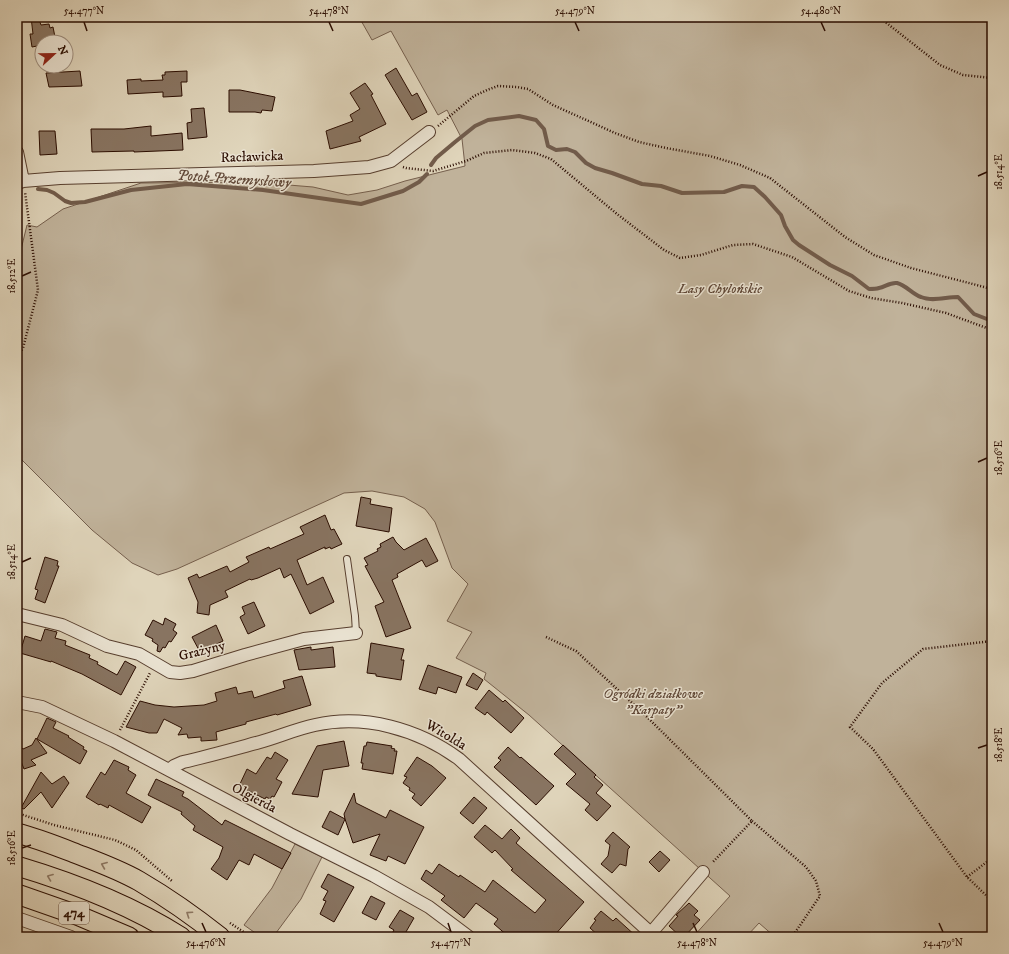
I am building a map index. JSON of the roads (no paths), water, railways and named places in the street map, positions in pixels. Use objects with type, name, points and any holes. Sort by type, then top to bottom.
[{"type":"main road","points":[[17,834],[48,843],[111,868],[139,881],[201,922],[220,937]]},
{"type":"main road","name":"474","points":[[17,866],[41,873],[125,906],[181,937]]},
{"type":"main road","name":"474","points":[[17,894],[77,915],[128,937]]},
{"type":"street","name":"Racławicka","points":[[20,182],[60,178],[314,171],[369,167],[391,161],[429,132]]},
{"type":"street","points":[[17,152],[20,182]]},
{"type":"street","name":"Grażyny","points":[[17,614],[62,625],[107,646],[139,654],[170,672],[180,673],[193,672],[245,655],[304,639],[356,633]]},
{"type":"street","name":"Olgierda","points":[[17,702],[42,707],[114,741],[401,890],[429,907],[469,937]]},
{"type":"street","name":"Witolda","points":[[169,770],[183,762],[241,747],[315,725],[353,722],[395,727],[414,734],[445,749],[459,759],[653,935],[703,872]]},
{"type":"street","points":[[17,918],[67,936]]},
{"type":"lane","points":[[347,559],[356,633]]},
{"type":"waterway","name":"Potok Przemysłowy","points":[[431,165],[436,158],[475,126],[488,120],[519,116],[536,120],[544,129],[548,146],[556,150],[567,149],[575,152],[586,163],[595,168],[642,184],[661,186],[682,193],[724,192],[742,186],[754,187],[781,215],[793,240],[830,265],[852,276],[869,289],[877,289],[892,283],[897,283],[918,296],[925,298],[934,299],[958,297],[974,314],[992,321]]},
{"type":"waterway","name":"Potok Przemysłowy","points":[[38,189],[47,190],[71,203],[85,202],[131,190],[187,184],[263,190],[361,204],[403,191],[419,182],[427,174]]},
{"type":"park label","name":"Lasy Chylońskie","points":[[720,289]]},
{"type":"park label","name":"Ogródki działkowe \"Karpaty\"","points":[[653,702]]}]
